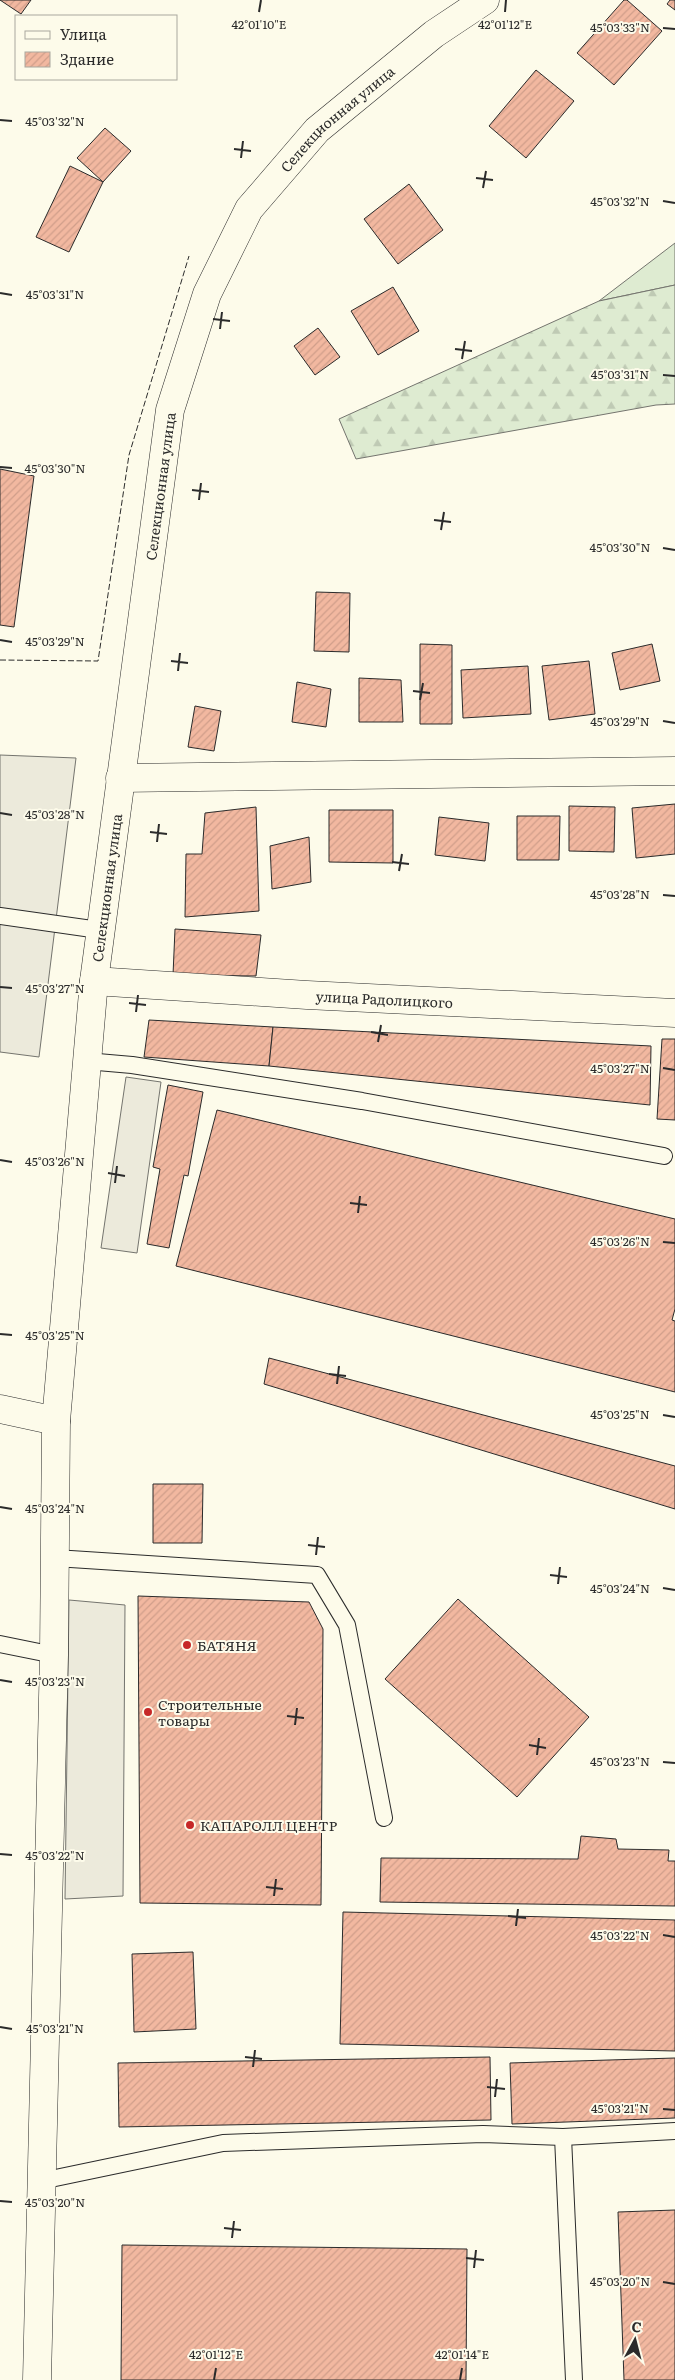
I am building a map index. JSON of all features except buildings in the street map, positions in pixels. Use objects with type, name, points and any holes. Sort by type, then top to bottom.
[{"type":"street","name":"Селекционная улица","points":[[36,2380],[54,1655],[56,1421],[86,1061],[99,930],[170,410],[208,294],[249,209],[317,130],[434,34],[485,0]]},
{"type":"street","points":[[120,778],[675,771]]},
{"type":"street","name":"улица Радолицкого","points":[[94,981],[307,995],[675,1013]]},
{"type":"street","points":[[0,1409],[56,1421]]},
{"type":"lane","points":[[0,916],[99,930]]},
{"type":"lane","points":[[86,1061],[132,1065],[362,1101],[664,1156]]},
{"type":"lane","points":[[55,1558],[318,1575],[347,1625],[384,1818]]},
{"type":"lane","points":[[0,1644],[54,1655]]},
{"type":"lane","points":[[41,2180],[222,2143],[482,2134],[563,2137],[675,2131]]},
{"type":"lane","points":[[563,2137],[574,2380]]},
{"type":"green space","points":[[675,243],[675,285],[599,301]]},
{"type":"green space","points":[[675,285],[675,404],[656,405],[356,459],[339,419],[599,301]]},
{"type":"shaded area","points":[[0,755],[76,758],[39,1057],[0,1052]]},
{"type":"shaded area","points":[[126,1077],[161,1082],[137,1253],[101,1248]]},
{"type":"shaded area","points":[[69,1600],[125,1605],[123,1896],[65,1899]]},
{"type":"fence","points":[[0,660],[98,661],[129,455],[189,256]]},
{"type":"place","name":"БАТЯНЯ","points":[[187,1645]]},
{"type":"place","name":"Строительные товары","points":[[148,1712]]},
{"type":"place","name":"КАПАРОЛЛ ЦЕНТР","points":[[190,1825]]}]
